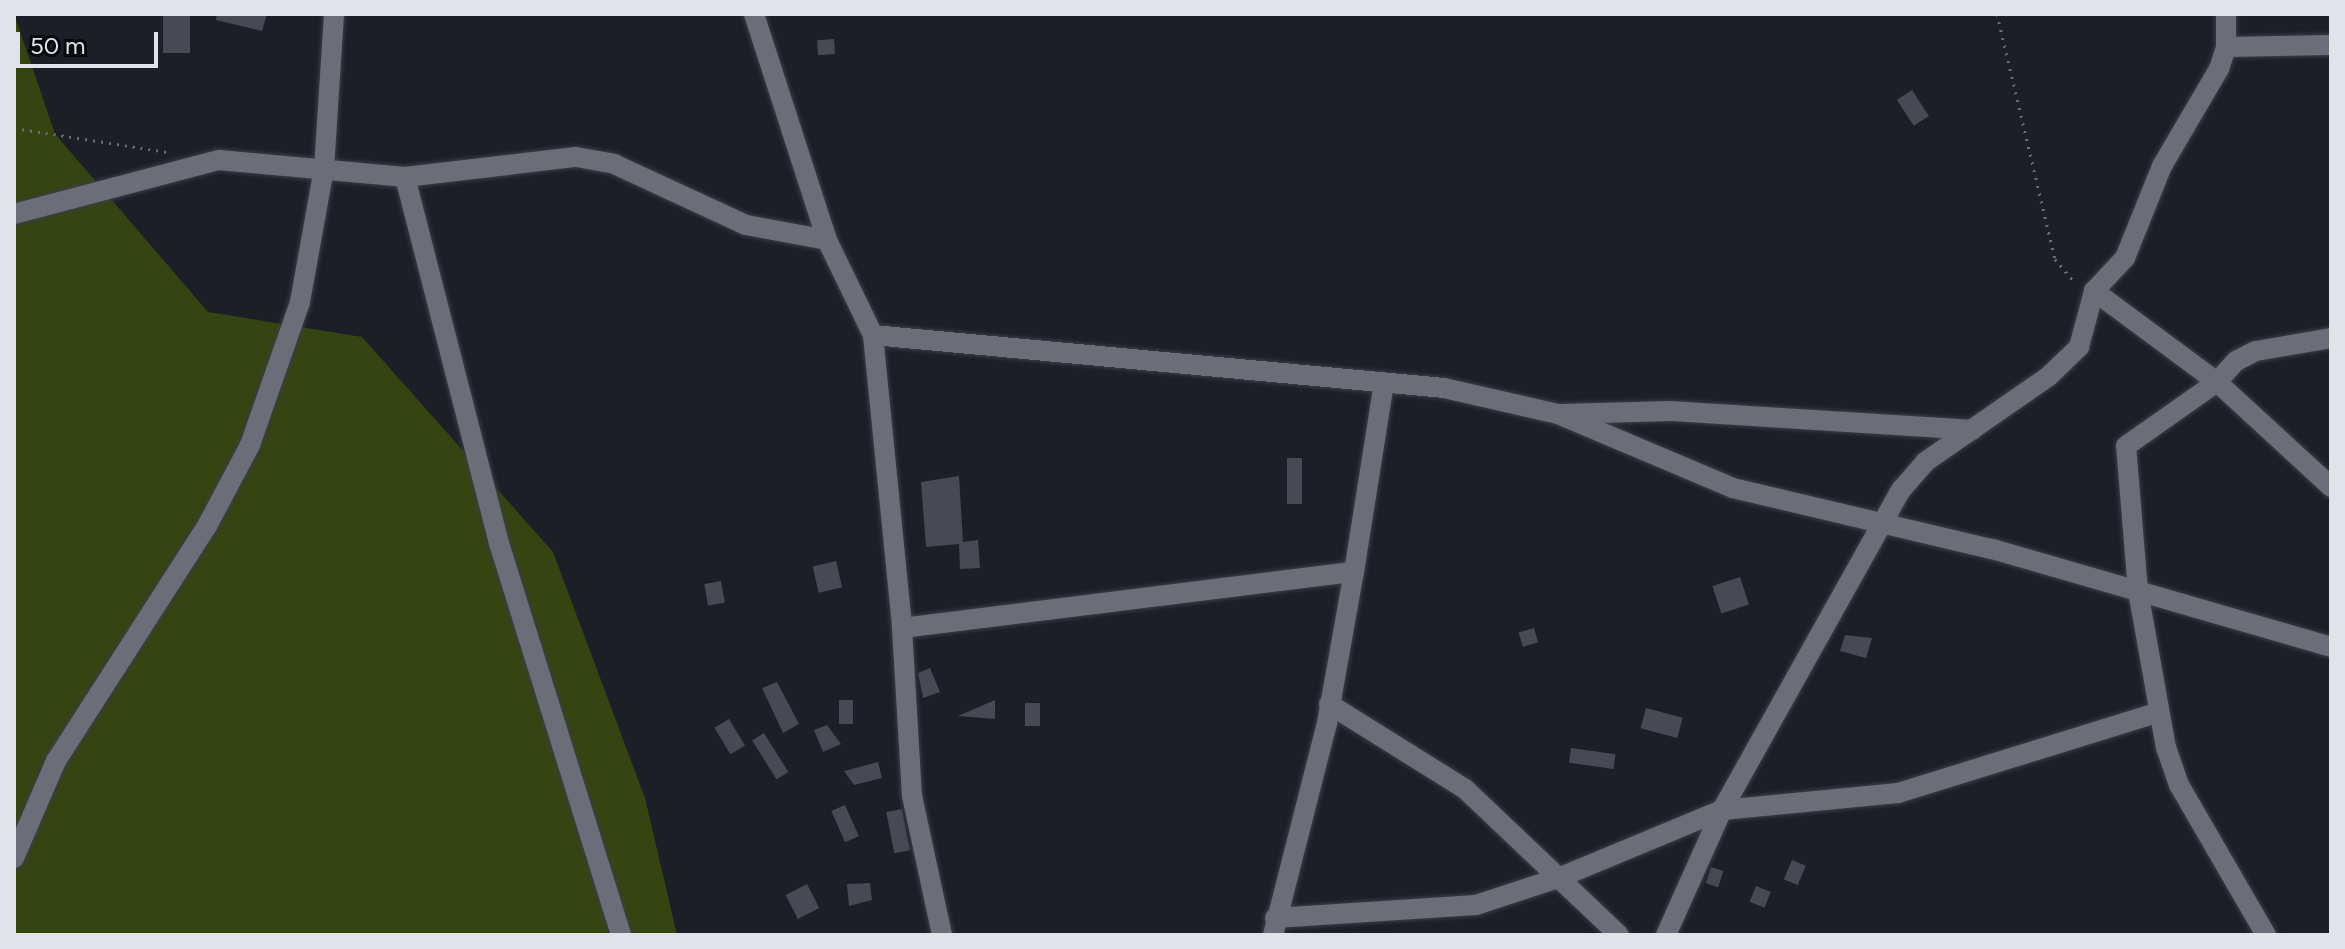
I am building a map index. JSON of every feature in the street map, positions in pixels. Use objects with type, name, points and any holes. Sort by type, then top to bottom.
[{"type":"street","points":[[14,858],[56,761],[207,526],[250,445],[300,302],[324,169],[334,14]]},
{"type":"street","points":[[754,14],[827,240],[873,335],[902,628],[912,796],[942,935]]},
{"type":"street","points":[[1666,935],[1722,810],[1882,522],[1925,462],[2066,363],[2079,347],[2094,291],[2125,258],[2157,177],[2226,47],[2226,14]]},
{"type":"street","points":[[2226,47],[2331,45]]},
{"type":"street","points":[[14,214],[219,160],[405,177],[576,157],[614,164],[746,225],[827,240]]},
{"type":"street","points":[[405,177],[499,543],[621,935]]},
{"type":"street","points":[[2094,291],[2217,382],[2331,487]]},
{"type":"street","points":[[873,335],[1444,388],[1558,414],[1733,488],[1882,522],[2331,647]]},
{"type":"street","points":[[2266,935],[2179,785],[2157,713],[2138,591],[2126,446],[2217,382],[2236,361],[2256,351],[2331,338]]},
{"type":"street","points":[[1384,383],[1329,704],[1274,927],[1456,909],[1561,877],[1722,810],[1898,793],[2157,713]]},
{"type":"street","points":[[1558,414],[1671,411],[1972,430]]},
{"type":"street","points":[[902,628],[1354,572]]},
{"type":"street","points":[[1329,704],[1465,789],[1619,935]]},
{"type":"path","points":[[1997,14],[2055,259],[2065,276],[2094,291]]},
{"type":"path","points":[[14,128],[174,153]]},
{"type":"green space","points":[[14,14],[55,134],[208,312],[362,337],[553,552],[645,798],[677,935],[14,935]]},
{"type":"building","points":[[163,14],[190,14],[190,53],[163,53]]},
{"type":"building","points":[[217,14],[267,14],[262,31],[216,20]]},
{"type":"building","points":[[834,39],[835,54],[818,55],[817,40]]},
{"type":"building","points":[[1912,90],[1929,116],[1914,126],[1897,100]]},
{"type":"building","points":[[1287,458],[1302,458],[1302,504],[1287,504]]},
{"type":"building","points":[[959,476],[963,542],[978,540],[980,568],[960,569],[959,544],[926,547],[921,482]]},
{"type":"building","points":[[836,561],[842,587],[819,593],[813,566]]},
{"type":"building","points":[[1740,577],[1749,605],[1721,614],[1712,586]]},
{"type":"building","points":[[721,581],[725,603],[708,606],[704,584]]},
{"type":"building","points":[[1534,628],[1538,642],[1523,647],[1519,632]]},
{"type":"building","points":[[1845,635],[1872,638],[1866,658],[1840,651]]},
{"type":"building","points":[[930,668],[940,692],[923,698],[918,673]]},
{"type":"building","points":[[777,682],[799,724],[783,733],[762,688]]},
{"type":"building","points":[[839,700],[853,700],[853,724],[839,724]]},
{"type":"building","points":[[995,700],[995,719],[958,716]]},
{"type":"building","points":[[1025,703],[1040,703],[1040,726],[1025,726]]},
{"type":"building","points":[[1646,708],[1683,718],[1677,738],[1641,728]]},
{"type":"building","points":[[729,719],[745,746],[730,754],[714,728]]},
{"type":"building","points":[[827,725],[841,744],[823,752],[814,730]]},
{"type":"building","points":[[764,733],[788,772],[777,779],[752,740]]},
{"type":"building","points":[[1571,748],[1616,754],[1613,769],[1569,763]]},
{"type":"building","points":[[878,762],[882,778],[854,785],[844,771]]},
{"type":"building","points":[[845,805],[859,836],[845,842],[831,811]]},
{"type":"building","points":[[902,809],[910,850],[894,853],[886,812]]},
{"type":"building","points":[[1792,860],[1806,866],[1798,885],[1784,879]]},
{"type":"building","points":[[1711,867],[1723,871],[1718,887],[1706,883]]},
{"type":"building","points":[[870,883],[872,900],[849,906],[847,884]]},
{"type":"building","points":[[807,884],[819,908],[798,919],[786,895]]},
{"type":"building","points":[[1756,886],[1771,892],[1764,908],[1750,902]]}]
